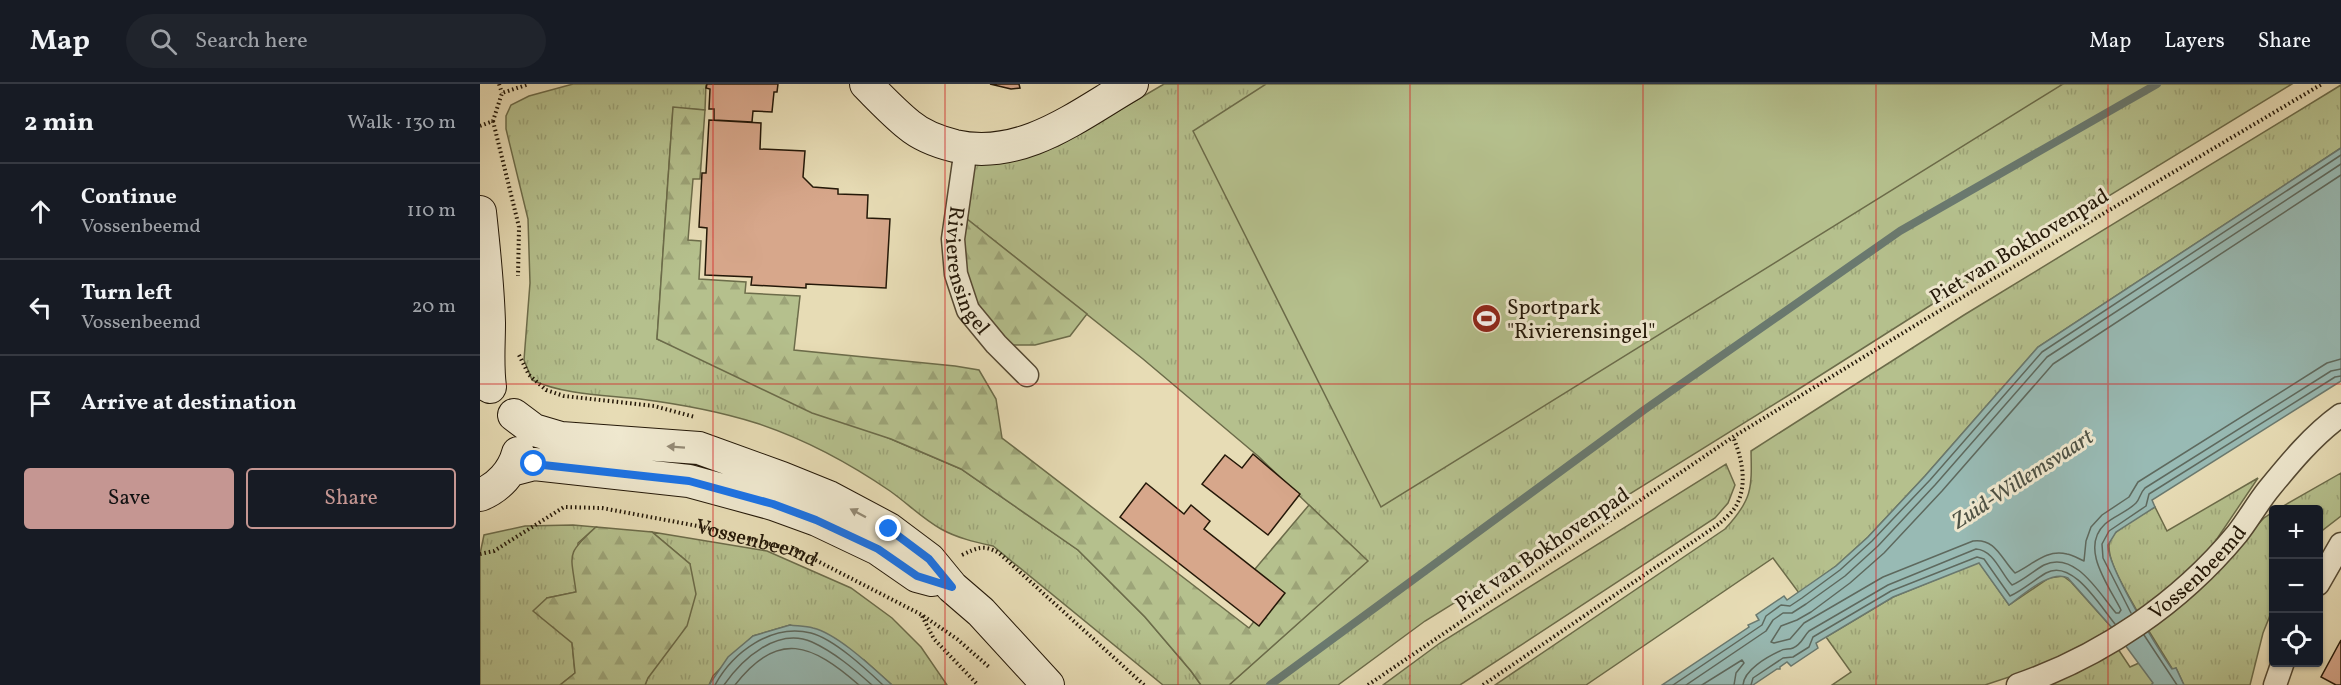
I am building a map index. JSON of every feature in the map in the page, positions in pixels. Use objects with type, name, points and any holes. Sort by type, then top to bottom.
[{"type":"main road","points":[[866,84],[910,126],[940,142],[989,150],[1021,145],[1049,132],[1132,84]]},
{"type":"main road","points":[[480,212],[487,268],[485,385],[505,399],[519,429],[517,457],[511,470],[500,483],[480,495]]},
{"type":"main road","name":"Vossenbeemd","points":[[514,415],[534,430],[561,438],[699,448],[829,497],[889,529],[929,559],[952,587],[981,612],[1048,685]]},
{"type":"main road","name":"Vossenbeemd","points":[[511,470],[534,464],[689,481],[773,504],[816,520],[878,549],[917,576],[952,587]]},
{"type":"street","name":"Rivierensingel","points":[[966,148],[953,239],[956,274],[968,310],[996,344],[1027,375]]},
{"type":"street","name":"Vossenbeemd","points":[[2018,685],[2046,675],[2118,638],[2145,621],[2202,572],[2237,534],[2268,490],[2314,438],[2341,415]]},
{"type":"street","points":[[2323,577],[2341,544]]},
{"type":"street","points":[[2275,685],[2282,667]]},
{"type":"path","points":[[480,126],[493,121],[502,93],[499,84]]},
{"type":"path","points":[[502,93],[529,84]]},
{"type":"path","name":"Piet van Bokhovenpad","points":[[1368,685],[1733,437],[1929,317],[2322,84]]},
{"type":"path","points":[[1483,685],[1719,524],[1735,507],[1743,486],[1741,455],[1733,437]]},
{"type":"path","name":"Vossenbeemd","points":[[480,554],[494,551],[564,507],[602,508],[703,527],[798,551],[922,615],[957,639],[992,670]]},
{"type":"path","points":[[960,556],[988,547],[999,553],[1143,685]]},
{"type":"path","points":[[922,615],[934,639],[978,685]]},
{"type":"green space","points":[[573,84],[706,84],[705,110],[673,108],[657,339],[961,469],[1078,550],[1145,617],[1201,685],[1163,685],[993,546],[941,529],[874,481],[808,444],[756,423],[713,411],[655,401],[571,392],[532,380],[524,360],[530,283],[528,219],[506,129],[506,116],[511,105],[529,96]]},
{"type":"green space","points":[[1164,84],[2292,84],[1950,293],[1425,621],[1338,685],[1229,685],[1367,561],[1258,456],[1143,359],[962,215],[968,163],[1033,155],[1058,146]]},
{"type":"green space","name":"Sportpark \"Rivierensingel\"","points":[[1266,84],[2063,84],[1381,507],[1193,131]]},
{"type":"green space","points":[[2341,85],[2341,148],[2038,347],[1925,476],[1868,537],[1836,566],[1799,593],[1773,558],[1586,685],[1495,685],[1725,529],[1741,510],[1748,493],[1751,451],[1964,315]]},
{"type":"green space","points":[[673,107],[705,110],[700,179],[693,179],[688,240],[701,241],[699,279],[746,282],[745,293],[800,296],[794,350],[979,370],[996,399],[1002,438],[1249,628],[1273,597],[1250,575],[1309,505],[1368,561],[1229,685],[1201,685],[1145,617],[1078,550],[961,469],[891,439],[812,413],[657,339]]},
{"type":"green space","points":[[962,215],[1087,314],[1070,336],[1035,345],[998,345],[964,288]]},
{"type":"green space","points":[[1726,464],[1735,485],[1728,503],[1715,518],[1460,685],[1383,685],[1440,643]]},
{"type":"green space","points":[[2341,473],[2341,516],[2323,530],[2323,505],[2285,505]]},
{"type":"green space","points":[[2258,478],[2200,564],[2145,609],[2137,611],[2112,561],[2109,542],[2113,535],[2155,507],[2167,531]]},
{"type":"green space","points":[[2269,515],[2269,618],[2250,685],[2184,685],[2176,668],[2173,670],[2147,628],[2206,578]]},
{"type":"green space","points":[[525,526],[596,527],[578,543],[576,592],[547,598],[572,642],[575,673],[560,685],[480,685],[480,554],[484,535]]},
{"type":"green space","points":[[596,527],[652,532],[690,564],[696,594],[687,626],[645,685],[560,685],[575,673],[572,643],[533,611],[547,598],[576,592],[572,555],[579,543]]},
{"type":"green space","points":[[652,532],[767,551],[851,588],[892,618],[921,647],[947,685],[892,685],[864,660],[790,625],[753,636],[713,676],[709,685],[645,685],[690,564]]},
{"type":"green space","points":[[1979,562],[2009,605],[2049,578],[2063,576],[2114,630],[2069,657],[1985,685],[1832,685],[1851,672],[1826,637],[1893,597]]},
{"type":"green space","points":[[2118,649],[2130,667],[2139,663],[2154,683],[2151,685],[2049,685]]},
{"type":"water","name":"Zuid-Willemsvaart","points":[[2341,148],[2341,381],[2152,500],[2155,507],[2116,532],[2108,545],[2110,556],[2134,607],[2172,669],[2176,668],[2184,685],[2151,685],[2153,683],[2114,630],[2068,578],[2061,576],[2046,580],[2009,605],[1979,563],[1893,597],[1816,643],[1818,648],[1791,666],[1787,662],[1780,669],[1753,685],[1662,685],[1749,627],[1748,625],[1759,620],[1756,615],[1784,596],[1787,600],[1836,566],[1868,537],[1925,476],[2038,347]]},
{"type":"water","points":[[790,625],[823,631],[855,652],[892,685],[709,685],[728,657],[753,636]]},
{"type":"building","points":[[707,84],[778,84],[777,92],[774,92],[772,112],[753,111],[752,122],[714,120],[714,109],[709,109],[710,89],[706,88]]},
{"type":"building","points":[[990,84],[1019,84],[1020,88],[1011,89]]},
{"type":"building","points":[[709,120],[761,123],[760,149],[805,151],[803,177],[813,187],[838,189],[838,194],[868,195],[867,218],[890,219],[886,288],[806,284],[806,288],[751,285],[752,277],[705,275],[707,228],[699,227],[702,173],[706,173]]},
{"type":"building","points":[[1253,454],[1300,494],[1268,535],[1202,484],[1225,455],[1242,468]]},
{"type":"building","points":[[1146,483],[1184,514],[1191,505],[1210,521],[1204,529],[1285,593],[1259,626],[1120,517]]},
{"type":"building","points":[[2341,640],[2341,685],[2336,685],[2321,677]]},
{"type":"waterway","points":[[1270,685],[1644,410],[1900,231],[2157,84]]},
{"type":"place","name":"Sportpark \"Rivierensingel\"","points":[[1486,319]]},
{"type":"route","points":[[534,464],[689,481],[773,504],[816,520],[878,549],[917,576],[952,587],[929,559],[889,529]]}]
